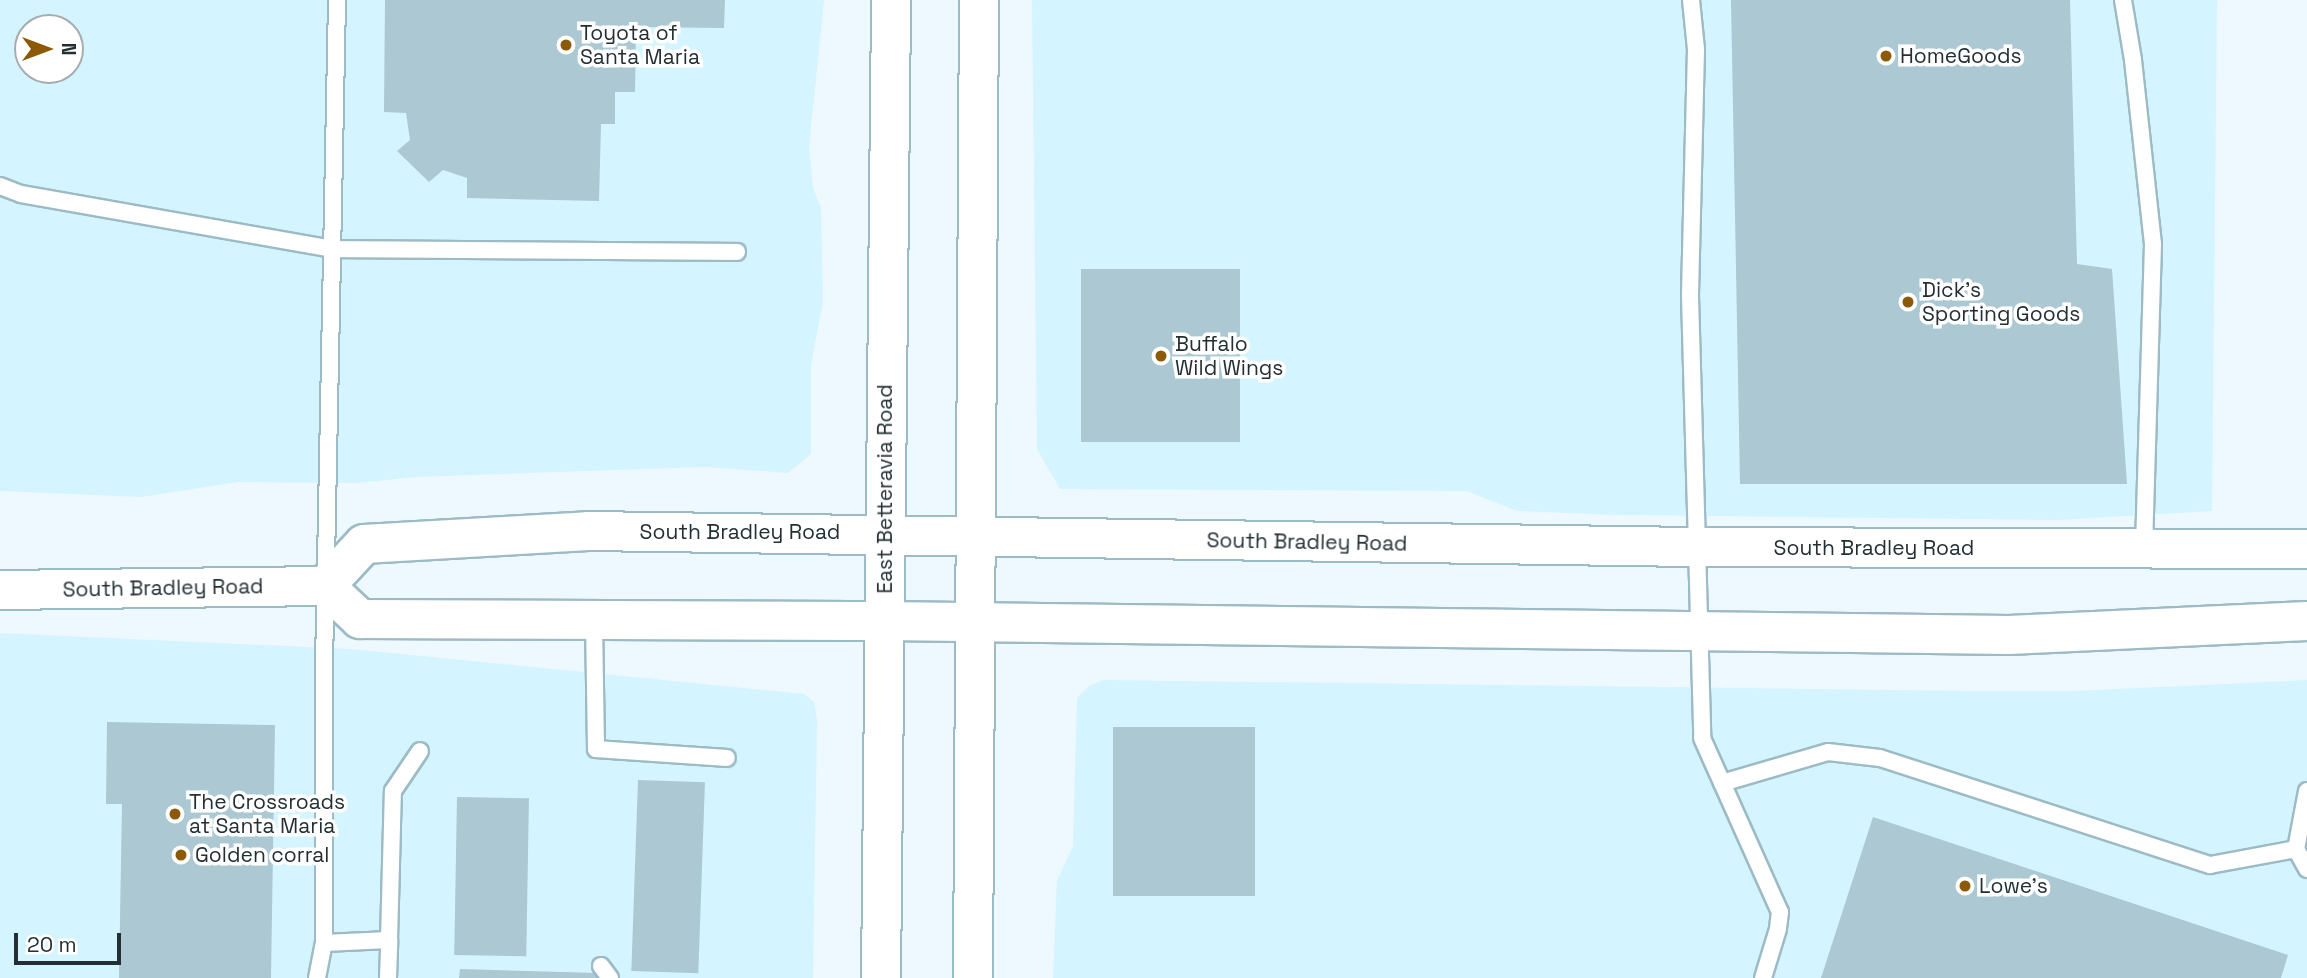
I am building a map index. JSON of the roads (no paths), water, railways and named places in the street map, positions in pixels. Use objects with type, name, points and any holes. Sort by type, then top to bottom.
[{"type":"main road","name":"East Betteravia Road","points":[[881,978],[891,0]]},
{"type":"main road","points":[[973,978],[979,0]]},
{"type":"main road","name":"South Bradley Road","points":[[0,590],[325,586],[364,544],[588,531],[884,533],[1698,547],[2307,549]]},
{"type":"main road","points":[[325,586],[360,619],[884,621],[1700,629],[2009,635],[2307,621]]},
{"type":"lane","points":[[317,978],[324,943],[325,586],[337,0]]},
{"type":"lane","points":[[1691,0],[1696,49],[1690,296],[1702,738],[1780,912],[1778,929],[1763,978]]},
{"type":"lane","points":[[2123,0],[2133,60],[2153,244],[2144,550]]},
{"type":"lane","points":[[0,186],[22,194],[332,249],[737,251]]},
{"type":"lane","points":[[594,621],[596,748],[727,758]]},
{"type":"lane","points":[[388,978],[393,792],[420,751]]},
{"type":"lane","points":[[1722,783],[1828,752],[1880,758],[2210,865],[2296,849]]},
{"type":"lane","points":[[2307,790],[2296,849],[2307,869]]},
{"type":"lane","points":[[324,943],[389,940]]},
{"type":"place","name":"Toyota of Santa Maria","points":[[566,45]]},
{"type":"place","name":"HomeGoods","points":[[1886,56]]},
{"type":"place","name":"Dick's Sporting Goods","points":[[1908,302]]},
{"type":"place","name":"Buffalo Wild Wings","points":[[1161,356]]},
{"type":"place","name":"The Crossroads at Santa Maria","points":[[175,814]]},
{"type":"place","name":"Golden corral","points":[[181,855]]},
{"type":"place","name":"Lowe's","points":[[1965,886]]}]
